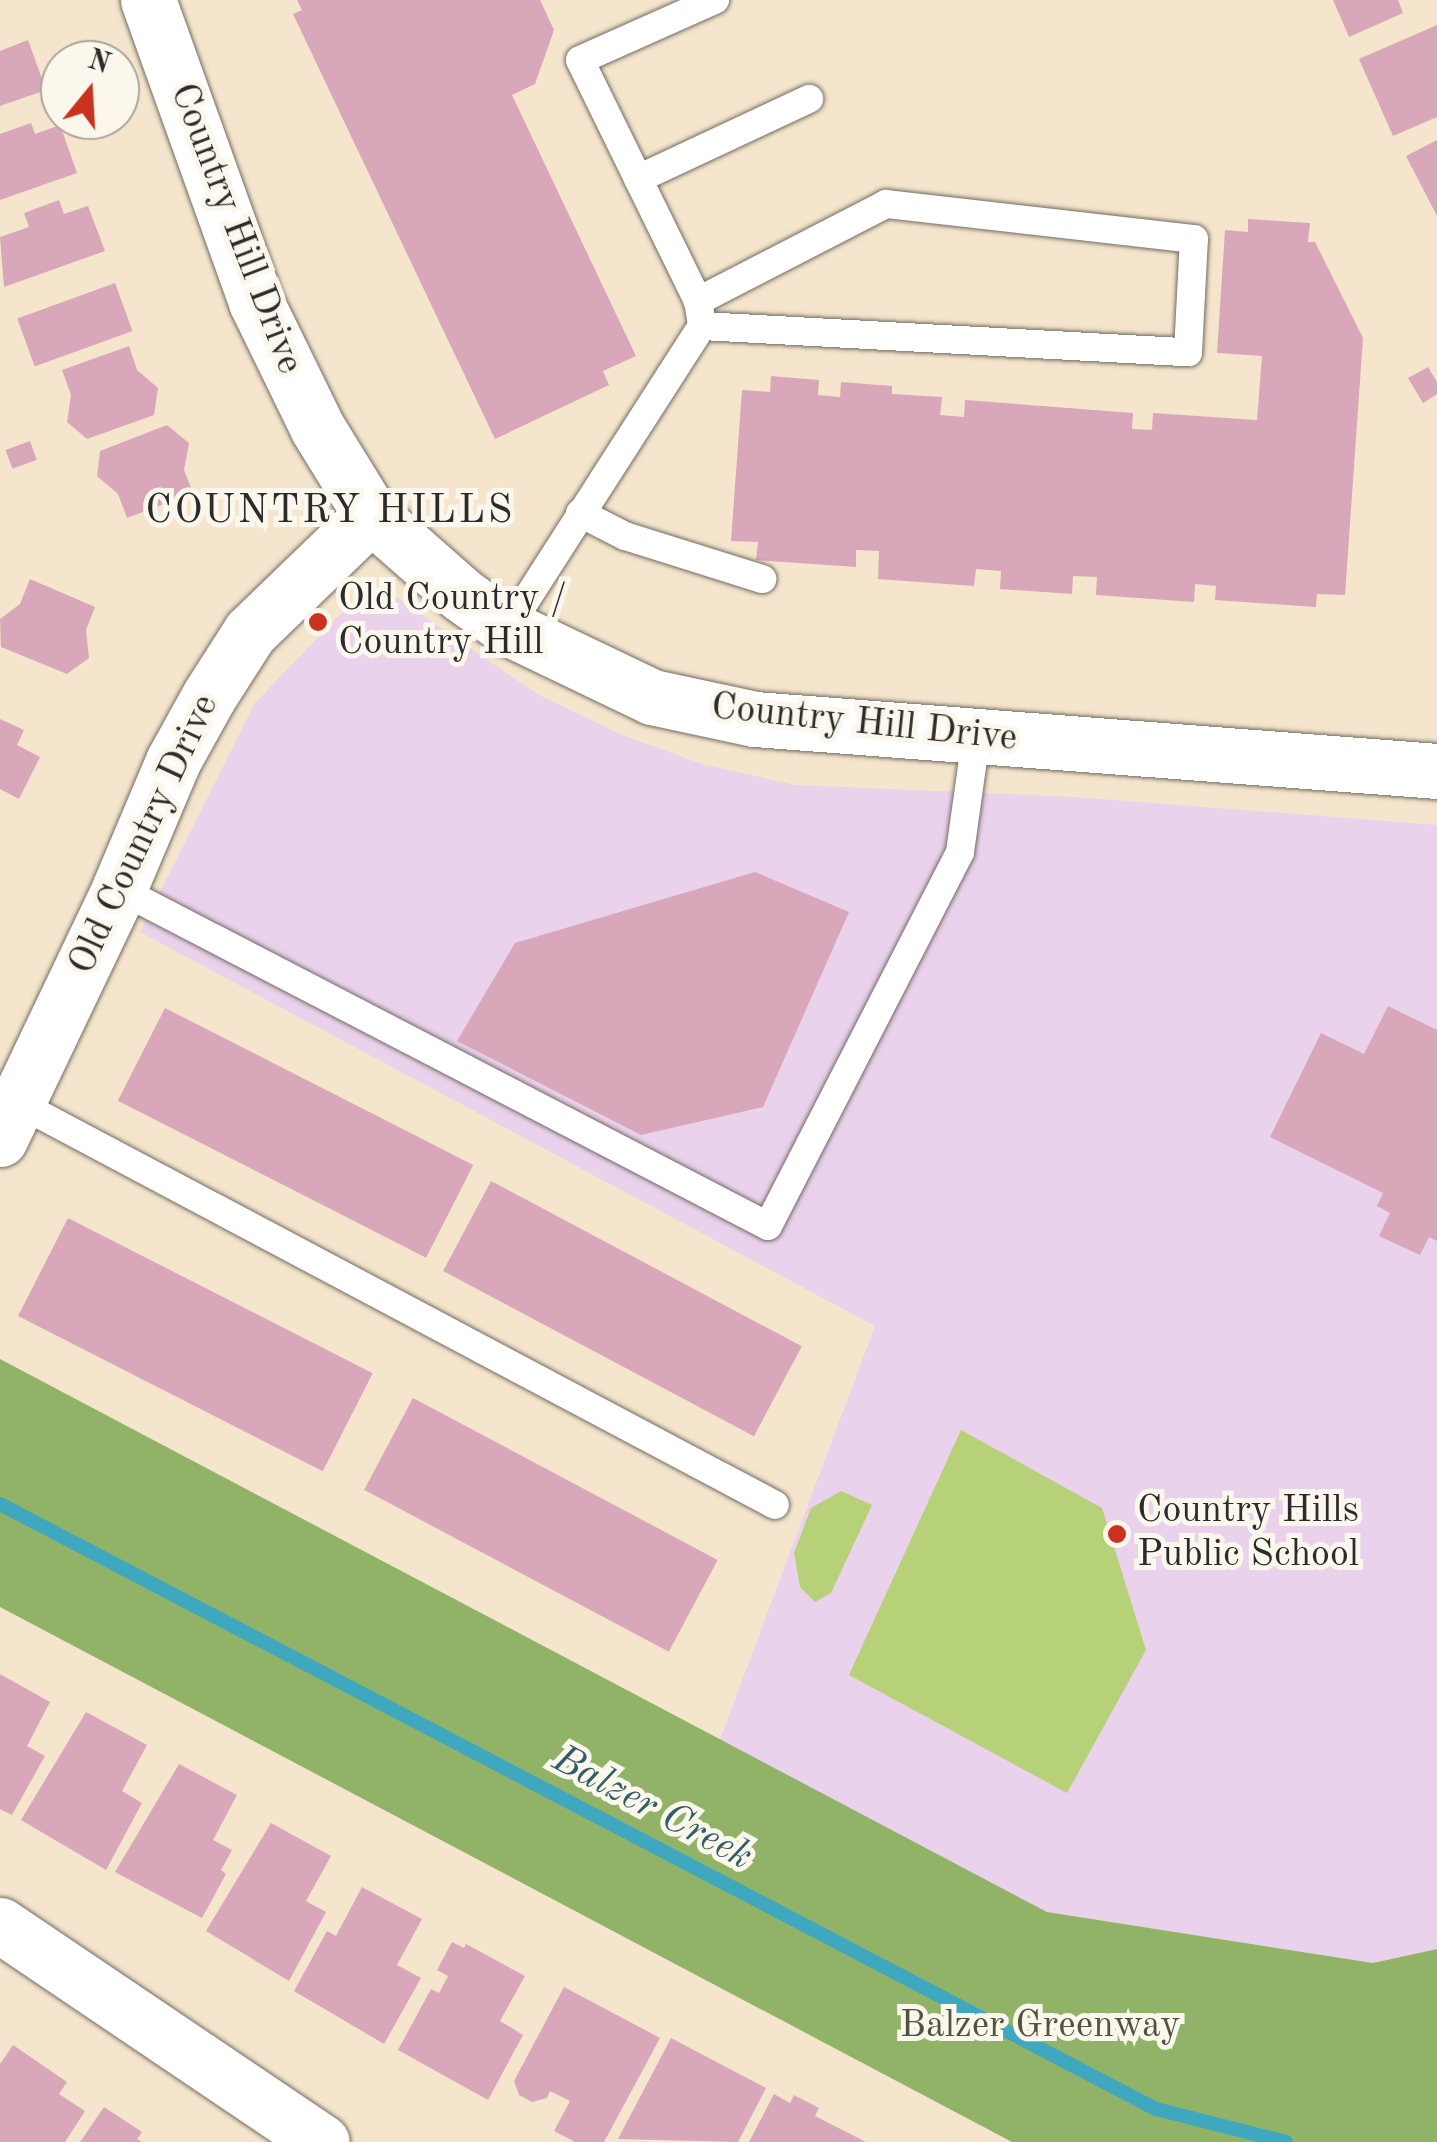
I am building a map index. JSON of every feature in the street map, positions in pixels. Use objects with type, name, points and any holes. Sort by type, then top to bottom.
[{"type":"street","name":"Country Hill Drive","points":[[148,0],[256,302],[318,429],[371,515],[462,595],[508,628],[652,697],[755,719],[1437,771]]},
{"type":"street","name":"Old Country Drive","points":[[9,1121],[119,889],[173,761],[250,632],[371,515]]},
{"type":"street","points":[[0,1925],[322,2142]]},
{"type":"lane","points":[[700,313],[580,60],[714,0]]},
{"type":"lane","points":[[638,179],[809,99]]},
{"type":"lane","points":[[508,628],[700,313],[886,204],[1194,239],[1188,352],[700,313]]},
{"type":"lane","points":[[580,513],[624,536],[762,579]]},
{"type":"lane","points":[[119,889],[768,1226],[960,852],[976,738]]},
{"type":"lane","points":[[9,1121],[775,1504]]},
{"type":"shaded area","name":"Country Hills Public School","points":[[396,597],[537,694],[622,735],[705,765],[795,785],[1074,797],[1437,825],[1437,1949],[1373,1963],[1047,1912],[719,1742],[875,1326],[140,932],[255,703],[356,598]]},
{"type":"green space","name":"Balzer Greenway","points":[[0,1359],[1047,1912],[1373,1963],[1437,1949],[1437,2142],[1012,2142],[0,1607]]},
{"type":"green space","points":[[961,1430],[1102,1508],[1146,1650],[1067,1793],[849,1675]]},
{"type":"green space","points":[[841,1491],[872,1505],[831,1593],[815,1602],[800,1587],[794,1553],[811,1508]]},
{"type":"building","points":[[297,0],[540,0],[554,30],[535,84],[512,95],[636,356],[603,371],[609,385],[495,439],[293,14],[302,10]]},
{"type":"building","points":[[1333,0],[1398,0],[1403,13],[1349,37]]},
{"type":"building","points":[[1437,25],[1437,117],[1393,136],[1359,59]]},
{"type":"building","points":[[28,40],[40,73],[40,92],[0,106],[0,51]]},
{"type":"building","points":[[31,123],[35,134],[40,132],[40,140],[65,140],[77,173],[0,200],[0,134]]},
{"type":"building","points":[[1437,140],[1437,216],[1406,156]]},
{"type":"building","points":[[59,200],[64,214],[88,206],[105,251],[4,287],[0,237],[29,227],[24,213]]},
{"type":"building","points":[[1248,219],[1310,223],[1308,242],[1315,242],[1363,338],[1345,595],[1317,594],[1316,607],[1215,600],[1216,586],[1195,584],[1194,602],[1096,595],[1097,577],[1073,576],[1072,594],[1000,589],[1001,571],[976,569],[974,586],[878,579],[879,551],[856,550],[856,567],[756,560],[758,542],[731,541],[742,390],[770,392],[771,376],[819,380],[818,395],[840,397],[841,382],[892,386],[892,394],[942,397],[940,415],[964,417],[965,400],[1133,413],[1132,429],[1152,430],[1153,413],[1257,420],[1262,356],[1217,353],[1225,230],[1248,232]]},
{"type":"building","points":[[115,283],[132,331],[35,366],[17,319]]},
{"type":"building","points":[[129,346],[137,370],[158,388],[154,415],[87,439],[67,422],[71,395],[62,370]]},
{"type":"building","points":[[1428,367],[1437,382],[1437,394],[1423,403],[1408,378]]},
{"type":"building","points":[[167,425],[189,443],[184,470],[193,493],[127,518],[118,494],[97,476],[100,451]]},
{"type":"building","points":[[30,441],[37,460],[12,469],[6,450]]},
{"type":"building","points":[[30,579],[95,607],[86,630],[89,658],[67,674],[1,647],[0,619],[20,604]]},
{"type":"building","points":[[0,719],[24,730],[17,745],[40,757],[19,799],[0,789]]},
{"type":"building","points":[[755,872],[849,912],[763,1107],[641,1135],[457,1041],[515,943]]},
{"type":"building","points":[[1388,1006],[1437,1030],[1437,1241],[1429,1237],[1420,1255],[1379,1236],[1390,1213],[1377,1206],[1383,1193],[1270,1137],[1321,1033],[1364,1054]]},
{"type":"building","points":[[165,1008],[473,1165],[426,1258],[118,1101]]},
{"type":"building","points":[[491,1181],[802,1346],[754,1436],[443,1271]]},
{"type":"building","points":[[68,1218],[373,1373],[323,1471],[18,1316]]},
{"type":"building","points":[[413,1398],[718,1560],[669,1652],[364,1490]]},
{"type":"building","points":[[0,1674],[50,1702],[27,1746],[45,1756],[12,1815],[0,1809]]},
{"type":"building","points":[[86,1712],[147,1745],[122,1791],[142,1803],[106,1870],[21,1820]]},
{"type":"building","points":[[179,1764],[237,1795],[213,1840],[232,1850],[221,1870],[226,1874],[202,1918],[115,1872]]},
{"type":"building","points":[[271,1823],[331,1856],[306,1901],[326,1912],[289,1981],[206,1931]]},
{"type":"building","points":[[362,1887],[422,1919],[397,1965],[421,1978],[384,2044],[294,1991],[327,1931],[336,1936]]},
{"type":"building","points":[[452,1942],[464,1948],[466,1944],[525,1976],[500,2021],[523,2035],[488,2100],[398,2050],[431,1989],[439,1993],[448,1976],[437,1970]]},
{"type":"building","points":[[564,1987],[660,2038],[604,2142],[575,2142],[554,2131],[570,2101],[550,2091],[547,2098],[532,2102],[519,2095],[514,2081]]},
{"type":"building","points":[[671,2038],[766,2088],[738,2142],[618,2139]]},
{"type":"building","points":[[13,2045],[67,2082],[59,2094],[85,2111],[65,2142],[0,2142],[0,2064]]},
{"type":"building","points":[[774,2094],[790,2103],[794,2095],[819,2108],[815,2116],[866,2142],[749,2142]]},
{"type":"building","points":[[104,2107],[142,2132],[137,2139],[142,2142],[80,2142]]},
{"type":"waterway","name":"Balzer Creek","points":[[0,1504],[1156,2109],[1286,2142]]},
{"type":"place","name":"Old Country / Country Hill","points":[[318,622]]},
{"type":"place","name":"Country Hills Public School","points":[[1117,1534]]},
{"type":"district","name":"COUNTRY HILLS","points":[[330,512]]}]
